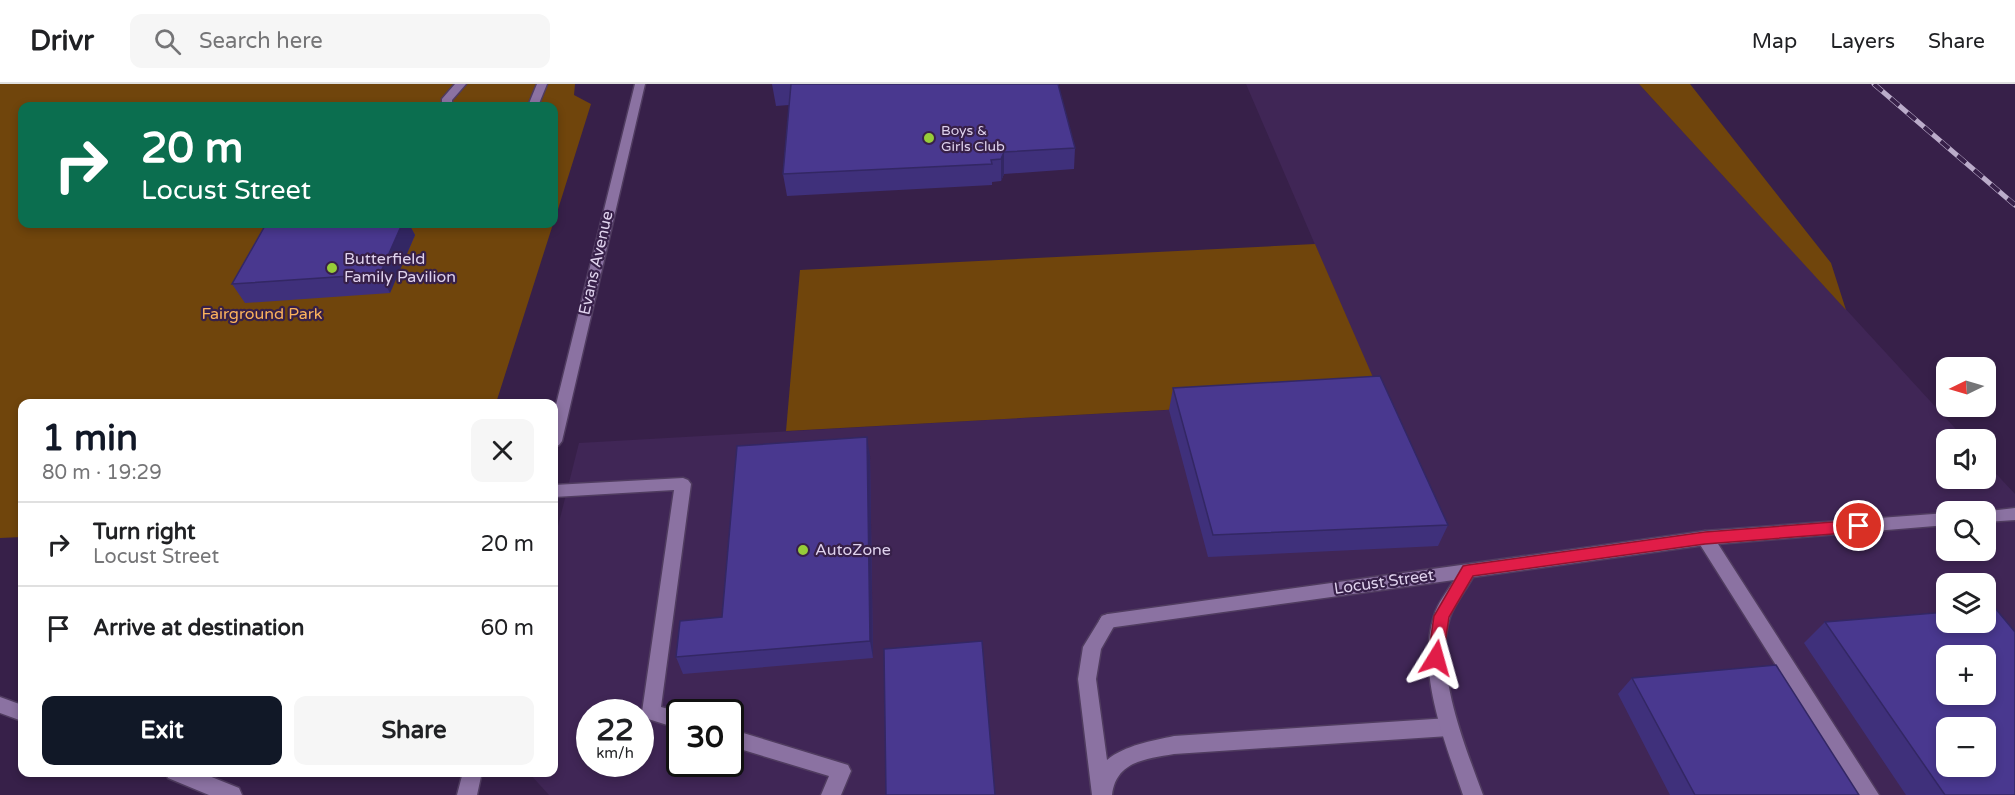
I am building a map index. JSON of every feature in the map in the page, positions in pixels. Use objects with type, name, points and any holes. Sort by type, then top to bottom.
[{"type":"street","points":[[447,102],[447,99],[461,84]]},
{"type":"street","points":[[535,102],[542,84]]},
{"type":"street","name":"Evans Avenue","points":[[558,424],[640,84]]},
{"type":"street","points":[[558,491],[683,484],[651,712],[666,717]]},
{"type":"street","points":[[1996,515],[2015,514]]},
{"type":"street","name":"Locust Street","points":[[1102,792],[1087,679],[1092,647],[1108,621],[1705,538],[1936,520]]},
{"type":"street","points":[[1705,538],[1869,795]]},
{"type":"street","points":[[1468,571],[1442,616],[1436,658],[1449,727],[1473,795]]},
{"type":"street","points":[[0,705],[18,712]]},
{"type":"street","points":[[1102,792],[1112,765],[1135,753],[1174,745],[1449,727]]},
{"type":"street","points":[[744,741],[841,771],[831,795]]},
{"type":"street","points":[[186,777],[228,794]]},
{"type":"street","points":[[467,795],[472,777]]},
{"type":"shaded area","points":[[1246,84],[1639,84],[1936,407],[1936,417],[1945,417],[1956,429],[1936,429],[1936,489],[1996,489],[1996,474],[2015,494],[2015,795],[549,795],[533,777],[558,777],[558,526],[579,443],[1381,398]]},
{"type":"green space","name":"Fairground Park","points":[[0,84],[575,84],[574,95],[591,104],[558,209],[558,102],[18,102],[18,228],[552,228],[497,399],[18,399],[18,537],[0,538]]},
{"type":"green space","points":[[1639,84],[1690,84],[1831,263],[1846,310]]},
{"type":"green space","points":[[1315,244],[1382,398],[786,431],[800,270]]},
{"type":"building","name":"Boys & Girls Club","points":[[791,84],[1058,84],[1075,148],[1004,152],[1001,159],[991,160],[992,164],[783,174]]},
{"type":"building","points":[[264,228],[400,228],[380,274],[232,284]]},
{"type":"building","points":[[1380,376],[1448,525],[1213,535],[1173,388]]},
{"type":"building","name":"AutoZone","points":[[867,437],[870,641],[676,657],[680,621],[722,617],[737,446]]},
{"type":"building","points":[[1996,609],[2015,632],[2015,795],[1945,795],[1825,622],[1936,613],[1936,633],[1996,633]]},
{"type":"building","points":[[982,641],[995,795],[886,795],[884,649]]},
{"type":"building","points":[[1776,665],[1859,795],[1695,795],[1632,678]]},
{"type":"railway","points":[[1874,84],[2015,205]]},
{"type":"place","name":"Boys & Girls Club","points":[[929,138]]},
{"type":"place","name":"Butterfield Family Pavilion","points":[[332,268]]},
{"type":"place","name":"AutoZone","points":[[803,550]]},
{"type":"route","points":[[1436,658],[1442,616],[1468,571],[1705,538],[1859,526]]}]
